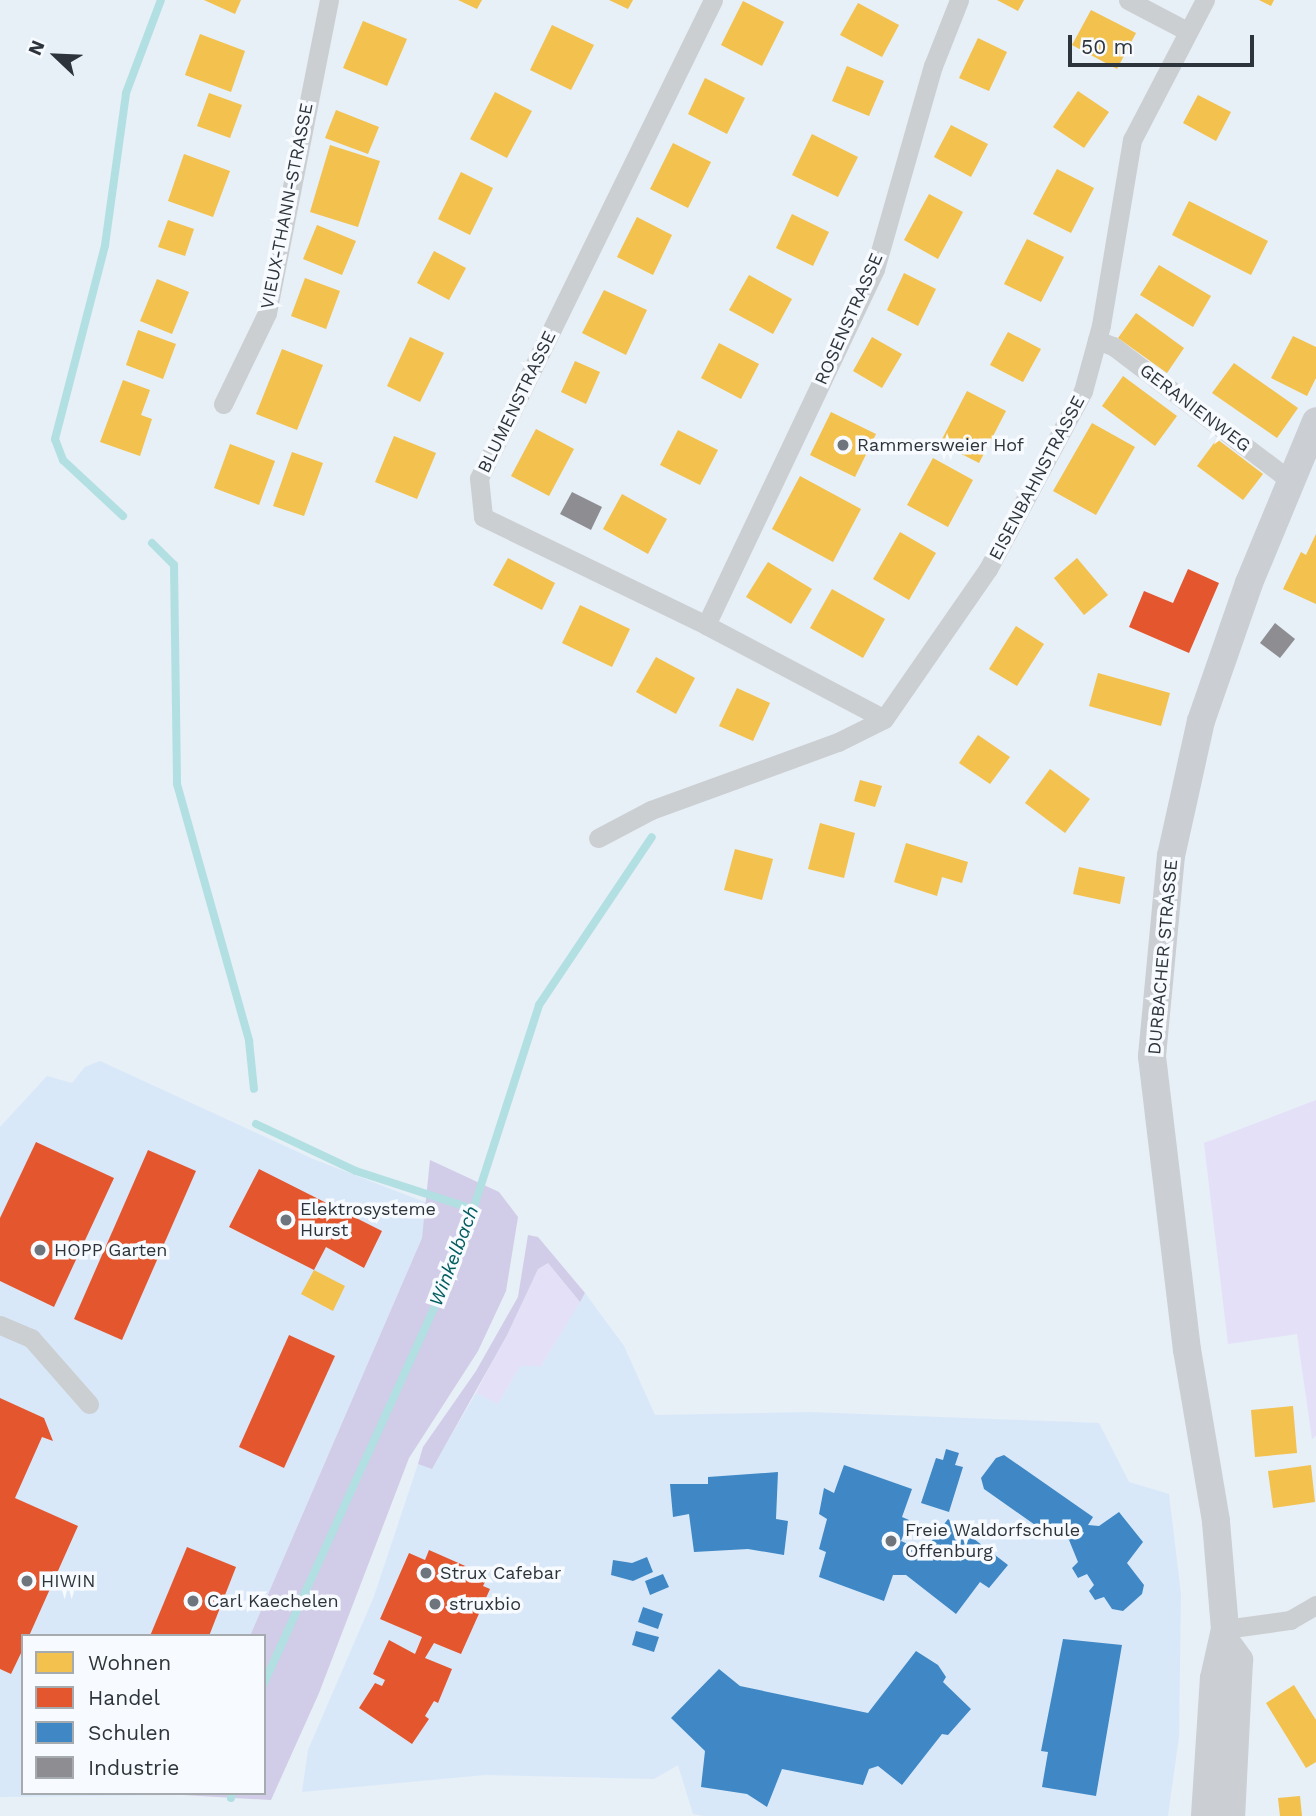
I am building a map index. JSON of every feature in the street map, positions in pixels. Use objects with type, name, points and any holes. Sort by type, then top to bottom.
[{"type":"street","name":"VIEUX-THANN-STRASSE","points":[[223,404],[267,313],[329,0]]},
{"type":"street","name":"BLUMENSTRASSE","points":[[713,0],[479,478],[483,517],[706,625],[884,719]]},
{"type":"street","name":"ROSENSTRASSE","points":[[706,625],[875,270],[933,66],[959,0]]},
{"type":"street","points":[[1128,0],[1186,32]]},
{"type":"street","name":"EISENBAHNSTRASSE","points":[[598,838],[651,810],[838,742],[884,719],[1022,513],[1083,391],[1097,340],[1132,140],[1205,0]]},
{"type":"street","name":"GERANIENWEG","points":[[1097,340],[1113,346],[1291,481]]},
{"type":"street","name":"DURBACHER STRASSE","points":[[1205,1816],[1214,1678],[1224,1634],[1216,1521],[1187,1350],[1152,1056],[1171,856],[1201,721],[1217,666],[1316,421]]},
{"type":"street","points":[[0,1325],[31,1338],[89,1404]]},
{"type":"street","points":[[1224,1634],[1290,1620],[1316,1605]]},
{"type":"street","name":"DURBACHER STRASSE","points":[[1224,1634],[1240,1660],[1231,1816]]},
{"type":"shaded area","points":[[100,1061],[313,1159],[427,1203],[422,1238],[251,1634],[21,1634],[21,1795],[183,1795],[0,1797],[0,1127],[47,1076],[72,1083],[85,1067]]},
{"type":"shaded area","points":[[1316,1100],[1316,1436],[1312,1439],[1297,1334],[1228,1344],[1204,1143]]},
{"type":"shaded area","points":[[430,1160],[499,1192],[518,1217],[506,1291],[478,1351],[409,1458],[319,1693],[271,1800],[183,1795],[266,1795],[266,1634],[251,1634],[422,1238]]},
{"type":"shaded area","points":[[528,1235],[538,1237],[585,1293],[580,1302],[548,1263],[538,1269],[507,1335],[432,1469],[418,1464],[423,1447],[476,1371],[518,1297]]},
{"type":"shaded area","points":[[548,1263],[580,1302],[541,1366],[520,1366],[498,1404],[476,1393],[538,1269]]},
{"type":"shaded area","name":"Freie Waldorfschule Offenburg","points":[[585,1293],[624,1346],[655,1415],[809,1412],[1099,1423],[1129,1482],[1169,1494],[1181,1594],[1179,1737],[1168,1816],[704,1816],[693,1814],[678,1765],[654,1779],[485,1775],[302,1792],[308,1750],[373,1599],[418,1464],[432,1468],[476,1393],[498,1404],[520,1366],[541,1366]]},
{"type":"building: Wohnen","points":[[204,0],[241,0],[235,14]]},
{"type":"building: Wohnen","points":[[458,0],[482,0],[477,9]]},
{"type":"building: Wohnen","points":[[609,0],[633,0],[628,9]]},
{"type":"building: Wohnen","points":[[997,0],[1024,0],[1018,11]]},
{"type":"building: Wohnen","points":[[1259,0],[1274,0],[1271,6]]},
{"type":"building: Wohnen","points":[[743,1],[784,22],[762,66],[721,45]]},
{"type":"building: Wohnen","points":[[858,3],[899,25],[882,57],[840,35]]},
{"type":"building: Wohnen","points":[[1091,10],[1136,33],[1117,69],[1072,45]]},
{"type":"building: Wohnen","points":[[363,21],[407,39],[387,86],[343,68]]},
{"type":"building: Wohnen","points":[[552,25],[594,45],[571,90],[530,70]]},
{"type":"building: Wohnen","points":[[200,34],[245,51],[231,92],[185,75]]},
{"type":"building: Wohnen","points":[[978,38],[1007,52],[989,91],[959,78]]},
{"type":"building: Wohnen","points":[[847,66],[884,81],[869,116],[832,101]]},
{"type":"building: Wohnen","points":[[705,78],[745,98],[727,134],[688,114]]},
{"type":"building: Wohnen","points":[[1078,91],[1109,112],[1084,148],[1053,127]]},
{"type":"building: Wohnen","points":[[495,92],[532,111],[507,158],[470,139]]},
{"type":"building: Wohnen","points":[[209,93],[242,105],[230,138],[197,126]]},
{"type":"building: Wohnen","points":[[1198,95],[1231,112],[1216,141],[1183,123]]},
{"type":"building: Wohnen","points":[[336,110],[379,127],[368,154],[325,138]]},
{"type":"building: Wohnen","points":[[951,125],[988,144],[971,177],[934,157]]},
{"type":"building: Wohnen","points":[[812,134],[858,157],[838,197],[792,175]]},
{"type":"building: Wohnen","points":[[673,143],[711,162],[688,208],[650,189]]},
{"type":"building: Wohnen","points":[[330,145],[380,161],[358,227],[310,212]]},
{"type":"building: Wohnen","points":[[184,154],[230,171],[213,217],[168,201]]},
{"type":"building: Wohnen","points":[[1057,169],[1094,188],[1071,233],[1033,214]]},
{"type":"building: Wohnen","points":[[461,172],[493,188],[470,235],[438,219]]},
{"type":"building: Wohnen","points":[[929,194],[963,212],[938,259],[904,240]]},
{"type":"building: Wohnen","points":[[1189,201],[1268,241],[1251,275],[1172,235]]},
{"type":"building: Wohnen","points":[[792,214],[829,232],[813,266],[776,248]]},
{"type":"building: Wohnen","points":[[637,217],[672,235],[653,275],[617,257]]},
{"type":"building: Wohnen","points":[[168,220],[194,229],[185,256],[158,247]]},
{"type":"building: Wohnen","points":[[317,225],[356,241],[342,275],[303,259]]},
{"type":"building: Wohnen","points":[[1027,239],[1064,257],[1041,302],[1004,284]]},
{"type":"building: Wohnen","points":[[434,251],[466,268],[449,300],[417,283]]},
{"type":"building: Wohnen","points":[[1159,265],[1211,296],[1193,327],[1140,295]]},
{"type":"building: Wohnen","points":[[904,273],[936,289],[918,326],[887,310]]},
{"type":"building: Wohnen","points":[[749,275],[792,299],[773,334],[729,310]]},
{"type":"building: Wohnen","points":[[305,278],[340,291],[326,329],[291,316]]},
{"type":"building: Wohnen","points":[[157,279],[189,292],[172,334],[140,321]]},
{"type":"building: Wohnen","points":[[604,290],[647,310],[626,355],[582,333]]},
{"type":"building: Wohnen","points":[[1136,313],[1184,348],[1167,373],[1118,338]]},
{"type":"building: Wohnen","points":[[138,330],[176,344],[163,379],[126,365]]},
{"type":"building: Wohnen","points":[[1008,332],[1041,349],[1023,382],[990,365]]},
{"type":"building: Wohnen","points":[[1293,336],[1316,347],[1316,378],[1307,396],[1271,378]]},
{"type":"building: Wohnen","points":[[410,337],[444,353],[420,402],[387,386]]},
{"type":"building: Wohnen","points":[[872,337],[902,354],[882,388],[853,371]]},
{"type":"building: Wohnen","points":[[719,343],[759,364],[741,399],[701,378]]},
{"type":"building: Wohnen","points":[[282,349],[323,365],[297,430],[256,414]]},
{"type":"building: Wohnen","points":[[575,361],[600,372],[586,404],[561,392]]},
{"type":"building: Wohnen","points":[[1234,363],[1298,408],[1277,438],[1212,393]]},
{"type":"building: Wohnen","points":[[1123,376],[1177,416],[1155,446],[1102,406]]},
{"type":"building: Wohnen","points":[[123,380],[150,390],[141,415],[152,419],[140,456],[100,442]]},
{"type":"building: Wohnen","points":[[967,391],[1006,411],[979,463],[940,443]]},
{"type":"building: Wohnen","name":"Rammersweier Hof","points":[[831,412],[876,434],[855,477],[810,455]]},
{"type":"building: Wohnen","points":[[1092,423],[1135,447],[1096,515],[1053,491]]},
{"type":"building: Wohnen","points":[[536,429],[574,449],[549,496],[511,476]]},
{"type":"building: Wohnen","points":[[678,430],[718,450],[700,485],[660,465]]},
{"type":"building: Wohnen","points":[[394,436],[436,453],[417,499],[375,482]]},
{"type":"building: Wohnen","points":[[1217,439],[1263,474],[1243,500],[1197,466]]},
{"type":"building: Wohnen","points":[[230,444],[275,461],[259,505],[214,488]]},
{"type":"building: Wohnen","points":[[292,452],[323,463],[304,516],[273,506]]},
{"type":"building: Wohnen","points":[[933,458],[973,480],[948,527],[907,505]]},
{"type":"building: Wohnen","points":[[800,476],[861,509],[833,562],[772,529]]},
{"type":"building: Wohnen","points":[[622,494],[667,519],[648,554],[603,529]]},
{"type":"building: Wohnen","points":[[900,532],[936,553],[909,600],[873,579]]},
{"type":"building: Wohnen","points":[[1316,534],[1316,604],[1283,589],[1301,552],[1306,555]]},
{"type":"building: Wohnen","points":[[508,558],[555,583],[542,610],[493,585]]},
{"type":"building: Wohnen","points":[[1077,558],[1108,595],[1084,615],[1054,578]]},
{"type":"building: Wohnen","points":[[768,562],[812,589],[791,624],[746,597]]},
{"type":"building: Wohnen","points":[[832,589],[885,619],[863,658],[810,628]]},
{"type":"building: Wohnen","points":[[580,605],[630,629],[612,667],[562,643]]},
{"type":"building: Wohnen","points":[[1016,626],[1044,644],[1017,686],[989,669]]},
{"type":"building: Wohnen","points":[[656,657],[695,678],[676,714],[636,692]]},
{"type":"building: Wohnen","points":[[1098,673],[1170,693],[1161,726],[1089,706]]},
{"type":"building: Wohnen","points":[[737,688],[770,703],[753,741],[719,726]]},
{"type":"building: Wohnen","points":[[978,735],[1010,757],[990,784],[959,763]]},
{"type":"building: Wohnen","points":[[1050,769],[1090,799],[1065,833],[1025,803]]},
{"type":"building: Wohnen","points":[[860,780],[882,786],[875,807],[854,801]]},
{"type":"building: Wohnen","points":[[820,823],[855,833],[844,878],[808,869]]},
{"type":"building: Wohnen","points":[[906,843],[968,862],[962,883],[942,877],[937,896],[894,882]]},
{"type":"building: Wohnen","points":[[735,849],[773,859],[762,900],[724,890]]},
{"type":"building: Wohnen","points":[[1079,867],[1125,877],[1120,904],[1073,894]]},
{"type":"building: Wohnen","points":[[314,1270],[345,1286],[333,1311],[301,1294]]},
{"type":"building: Wohnen","points":[[1293,1406],[1297,1453],[1255,1457],[1251,1410]]},
{"type":"building: Wohnen","points":[[1311,1465],[1315,1502],[1273,1508],[1268,1471]]},
{"type":"building: Wohnen","points":[[1294,1685],[1316,1720],[1316,1762],[1306,1768],[1266,1703]]},
{"type":"building: Wohnen","points":[[1300,1796],[1302,1816],[1280,1816],[1278,1798]]},
{"type":"building: Handel","points":[[1188,569],[1219,583],[1189,653],[1129,627],[1144,591],[1173,603]]},
{"type":"building: Handel","name":"HOPP Garten","points":[[36,1142],[114,1178],[54,1307],[0,1281],[0,1218]]},
{"type":"building: Handel","points":[[148,1150],[196,1171],[122,1340],[74,1319]]},
{"type":"building: Handel","name":"Elektrosysteme Hurst","points":[[259,1169],[382,1231],[364,1268],[326,1247],[314,1270],[229,1227]]},
{"type":"building: Handel","points":[[289,1335],[335,1356],[284,1468],[239,1447]]},
{"type":"building: Handel","name":"HIWIN","points":[[0,1398],[44,1418],[53,1441],[42,1437],[15,1498],[78,1526],[30,1634],[21,1634],[21,1653],[11,1674],[0,1669]]},
{"type":"building: Handel","name":"Carl Kaechelen","points":[[187,1547],[236,1567],[210,1634],[151,1634]]},
{"type":"building: Handel","points":[[429,1550],[488,1576],[483,1586],[490,1589],[461,1654],[434,1643],[425,1658],[452,1669],[438,1703],[434,1701],[425,1716],[429,1719],[412,1744],[359,1708],[375,1683],[382,1686],[385,1680],[373,1674],[389,1640],[415,1654],[422,1637],[380,1619],[409,1553],[425,1560]]},
{"type":"building: Schulen","points":[[946,1449],[959,1453],[955,1465],[963,1467],[949,1512],[921,1503],[936,1458],[943,1460]]},
{"type":"building: Schulen","points":[[1004,1455],[1093,1517],[1088,1525],[1099,1526],[1119,1512],[1143,1542],[1127,1563],[1144,1585],[1142,1594],[1123,1611],[1112,1609],[1104,1597],[1095,1600],[1089,1591],[1094,1585],[1087,1574],[1078,1578],[1072,1568],[1078,1562],[1069,1540],[1050,1524],[1038,1527],[984,1489],[981,1478],[996,1458]]},
{"type":"building: Schulen","points":[[844,1465],[912,1489],[902,1517],[909,1520],[901,1541],[924,1551],[948,1519],[1008,1565],[989,1588],[980,1582],[956,1614],[906,1575],[893,1575],[884,1601],[819,1577],[826,1552],[819,1549],[827,1519],[819,1514],[824,1488],[834,1493]]},
{"type":"building: Schulen","points":[[778,1472],[776,1519],[788,1521],[784,1555],[748,1549],[694,1552],[689,1514],[673,1517],[670,1484],[708,1484],[708,1477]]},
{"type":"building: Schulen","points":[[647,1557],[653,1572],[633,1581],[611,1575],[613,1560],[632,1563]]},
{"type":"building: Schulen","points":[[663,1574],[669,1587],[650,1595],[645,1581]]},
{"type":"building: Schulen","points":[[643,1607],[663,1614],[658,1629],[638,1622]]},
{"type":"building: Schulen","points":[[636,1631],[659,1637],[654,1652],[632,1645]]},
{"type":"building: Schulen","points":[[1063,1639],[1122,1645],[1096,1796],[1042,1787],[1048,1752],[1041,1751]]},
{"type":"building: Schulen","points":[[916,1651],[938,1665],[946,1677],[943,1682],[971,1709],[948,1735],[942,1734],[902,1785],[878,1766],[869,1769],[863,1785],[782,1769],[767,1807],[747,1794],[701,1787],[705,1751],[671,1718],[719,1669],[740,1686],[868,1713]]},
{"type":"building: Industrie","points":[[572,492],[602,507],[591,530],[560,514]]},
{"type":"building: Industrie","points":[[1275,623],[1295,639],[1280,658],[1260,643]]},
{"type":"waterway","points":[[123,516],[63,460],[55,439],[105,245],[126,93],[161,0]]},
{"type":"waterway","points":[[152,543],[174,565],[177,784],[249,1041],[254,1089]]},
{"type":"waterway","name":"Winkelbach","points":[[266,1679],[459,1253],[539,1005],[652,837]]},
{"type":"waterway","points":[[256,1124],[356,1171],[473,1209]]},
{"type":"place","name":"Rammersweier Hof","points":[[843,445]]},
{"type":"place","name":"Elektrosysteme Hurst","points":[[286,1220]]},
{"type":"place","name":"HOPP Garten","points":[[40,1250]]},
{"type":"place","name":"Freie Waldorfschule Offenburg","points":[[891,1541]]},
{"type":"place","name":"Strux Cafebar","points":[[426,1573]]},
{"type":"place","name":"HIWIN","points":[[27,1581]]},
{"type":"place","name":"Carl Kaechelen","points":[[193,1601]]},
{"type":"place","name":"struxbio","points":[[435,1604]]}]
